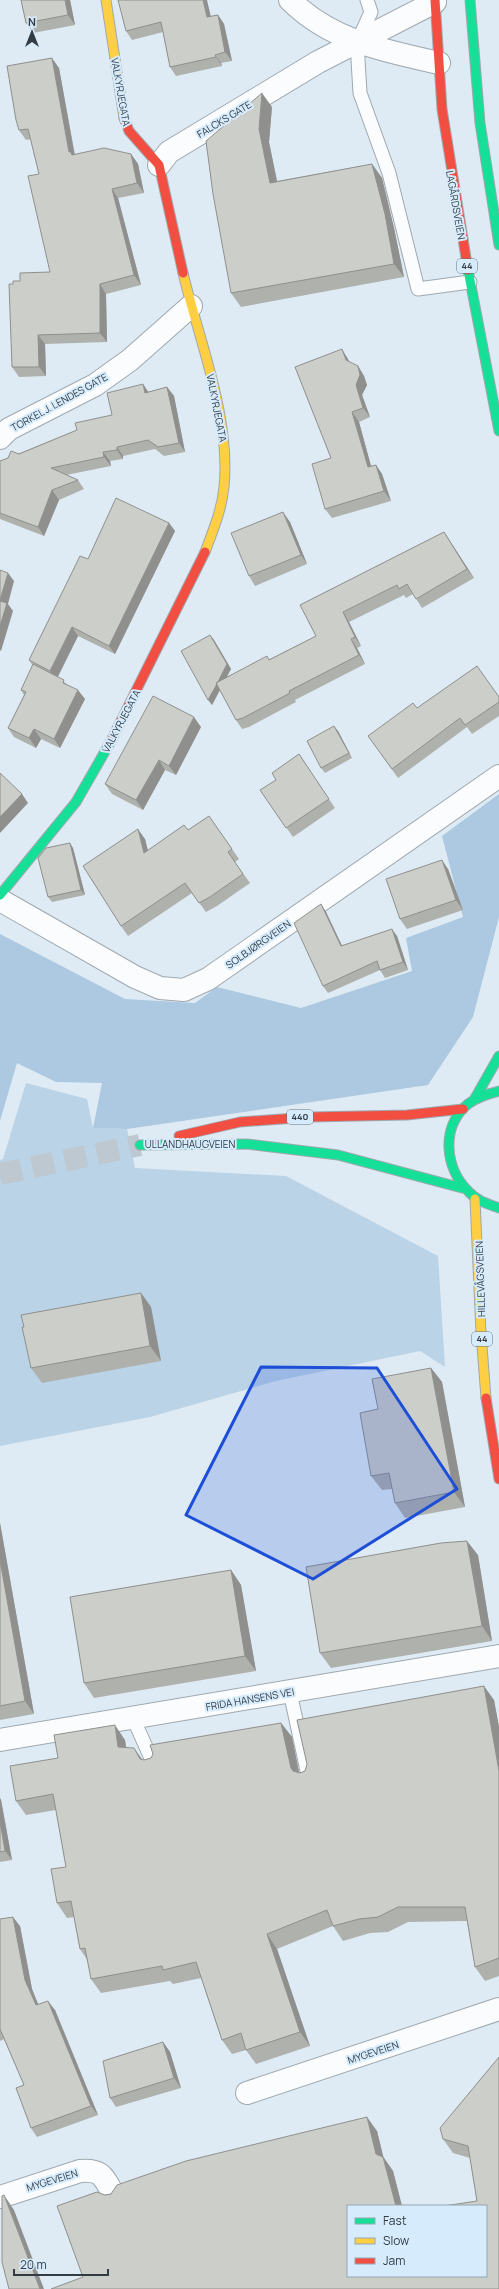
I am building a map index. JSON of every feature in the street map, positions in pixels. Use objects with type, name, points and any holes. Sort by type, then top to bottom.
[{"type":"main road","name":"VALKYRJEGATA","points":[[0,895],[76,802],[120,725],[195,575],[216,523],[224,488],[225,457],[223,431],[208,367],[191,306],[159,165],[128,131],[123,115],[106,0]]},
{"type":"main road","points":[[470,0],[471,34],[481,141],[499,245]]},
{"type":"main road","name":"LAGÅRDSVEIEN","points":[[435,1],[443,120],[470,282],[499,432]]},
{"type":"main road","points":[[474,1100],[499,1056]]},
{"type":"main road","points":[[499,1090],[474,1100],[463,1109],[451,1130],[448,1151],[452,1170],[462,1188],[475,1199],[499,1208]]},
{"type":"main road","name":"ULLANDHAUGVEIEN","points":[[462,1188],[338,1155],[247,1144],[140,1145],[240,1122],[310,1117],[407,1114],[463,1109]]},
{"type":"main road","name":"HILLEVÅGSVEIEN","points":[[475,1199],[480,1249],[482,1350],[499,1479]]},
{"type":"street","points":[[290,0],[326,28],[357,42],[439,63]]},
{"type":"street","name":"FALCKS GATE","points":[[159,165],[169,152],[318,62],[435,1]]},
{"type":"street","name":"TORKEL J. LENDES GATE","points":[[0,438],[9,429],[95,384],[130,360],[191,306]]},
{"type":"street","name":"SOLBJØRGVEIEN","points":[[0,900],[135,977],[160,988],[184,990],[208,979],[499,776]]},
{"type":"street","name":"FRIDA HANSENS VEI","points":[[0,1740],[499,1656]]},
{"type":"street","name":"MYGEVEIEN","points":[[247,2093],[499,2009]]},
{"type":"street","name":"MYGEVEIEN","points":[[0,2197],[80,2171],[93,2170],[102,2175],[115,2197]]},
{"type":"lane","points":[[367,0],[371,12],[357,42],[360,93],[389,173],[418,289],[470,282]]},
{"type":"lane","points":[[290,1692],[309,1780]]},
{"type":"lane","points":[[133,1718],[155,1767]]},
{"type":"highlighted area","points":[[261,1367],[377,1368],[457,1489],[313,1579],[186,1515]]},
{"type":"shaded area","points":[[499,794],[499,917],[473,1017],[428,1085],[127,1129],[93,1128],[102,1083],[56,1082],[17,1063],[0,1121],[0,934],[125,999],[195,1003],[217,987],[301,1008],[412,971],[406,938],[463,917],[442,836]]},
{"type":"shaded area","points":[[26,1083],[87,1099],[93,1128],[127,1129],[135,1168],[286,1176],[438,1256],[445,1367],[420,1351],[276,1381],[150,1417],[0,1446],[0,1160],[3,1159]]},
{"type":"building","points":[[21,0],[65,0],[68,15],[26,23]]},
{"type":"building","points":[[118,0],[203,0],[207,17],[218,15],[225,52],[215,55],[216,57],[170,67],[161,22],[126,31]]},
{"type":"building","points":[[52,58],[69,152],[71,152],[72,155],[104,148],[131,154],[137,183],[112,189],[134,275],[100,284],[100,333],[38,335],[39,367],[12,367],[9,284],[13,284],[13,281],[20,281],[20,273],[50,272],[28,176],[39,174],[28,129],[19,130],[16,120],[7,66]]},
{"type":"building","points":[[262,93],[259,129],[270,183],[372,164],[385,214],[394,264],[231,293],[213,194],[206,141]]},
{"type":"building","points":[[342,349],[346,360],[358,366],[360,375],[356,385],[363,408],[352,412],[368,467],[376,465],[384,491],[325,509],[312,464],[331,458],[295,367]]},
{"type":"building","points":[[143,384],[145,393],[167,387],[179,443],[158,447],[148,440],[117,447],[117,450],[103,452],[104,457],[51,468],[78,480],[52,490],[38,527],[0,513],[0,461],[8,458],[11,451],[19,454],[77,430],[75,423],[112,415],[107,393]]},
{"type":"building","points":[[116,498],[169,523],[109,646],[72,627],[50,671],[29,660],[80,556],[88,559]]},
{"type":"building","points":[[283,512],[301,555],[249,576],[231,533]]},
{"type":"building","points":[[444,532],[467,569],[416,599],[407,584],[399,589],[397,585],[343,612],[355,637],[351,639],[359,655],[289,691],[290,693],[243,718],[236,720],[216,683],[267,656],[269,660],[316,636],[300,605]]},
{"type":"building","points":[[0,570],[8,573],[0,600]]},
{"type":"building","points":[[0,601],[7,603],[0,626]]},
{"type":"building","points":[[210,635],[227,664],[208,700],[181,651]]},
{"type":"building","points":[[33,664],[64,680],[63,683],[78,690],[54,739],[34,729],[29,738],[8,728],[26,692],[21,690]]},
{"type":"building","points":[[477,666],[499,697],[499,702],[465,725],[460,718],[392,769],[368,736],[413,703],[417,708]]},
{"type":"building","points":[[153,696],[194,717],[169,766],[159,760],[136,800],[105,784]]},
{"type":"building","points":[[334,726],[349,753],[321,768],[307,741]]},
{"type":"building","points":[[299,754],[329,799],[286,828],[260,790],[276,780],[272,773]]},
{"type":"building","points":[[0,773],[22,794],[0,817]]},
{"type":"building","points":[[209,816],[232,849],[228,852],[243,874],[199,903],[185,883],[121,926],[83,866],[138,829],[144,853],[184,825],[188,830]]},
{"type":"building","points":[[70,843],[81,890],[48,897],[38,858],[46,848]]},
{"type":"building","points":[[442,860],[456,900],[400,919],[386,879]]},
{"type":"building","points":[[321,904],[341,946],[392,929],[403,962],[380,970],[377,961],[323,986],[294,923]]},
{"type":"building","points":[[141,1293],[150,1346],[31,1368],[22,1327],[24,1327],[21,1315]]},
{"type":"building","points":[[431,1368],[454,1492],[395,1503],[389,1473],[371,1476],[360,1413],[378,1409],[372,1379]]},
{"type":"building","points":[[467,1541],[482,1626],[320,1653],[306,1567],[441,1543]]},
{"type":"building","points":[[0,1560],[25,1701],[0,1706]]},
{"type":"building","points":[[231,1570],[245,1656],[84,1683],[70,1597]]},
{"type":"building","points":[[484,1686],[499,1771],[499,1958],[475,1967],[465,1907],[398,1907],[378,1917],[359,1919],[333,1926],[327,1910],[267,1934],[300,2032],[246,2050],[241,2033],[222,2040],[196,1962],[163,1970],[162,1966],[91,1979],[85,1948],[80,1949],[71,1901],[57,1903],[51,1869],[66,1867],[53,1794],[16,1801],[10,1766],[58,1758],[54,1735],[115,1725],[118,1747],[134,1748],[140,1759],[144,1760],[151,1758],[153,1754],[150,1745],[281,1723],[291,1768],[293,1771],[300,1773],[305,1771],[307,1764],[297,1720]]},
{"type":"building","points":[[0,1821],[5,1851],[0,1852]]},
{"type":"building","points":[[13,1917],[25,1980],[36,2005],[48,2001],[91,2106],[31,2128],[16,2088],[24,2085],[0,2029],[0,1919]]},
{"type":"building","points":[[163,2042],[174,2078],[110,2098],[103,2061]]},
{"type":"building","points":[[499,2057],[499,2289],[51,2289],[83,2277],[57,2206],[97,2192],[105,2195],[111,2194],[117,2185],[186,2161],[367,2117],[376,2154],[383,2157],[396,2205],[347,2205],[347,2277],[487,2277],[487,2205],[451,2205],[477,2201],[468,2146],[443,2139],[440,2128]]},
{"type":"building","points":[[4,2195],[40,2289],[9,2289],[2,2262],[2,2196]]},
{"type":"tunnel","points":[[0,1174],[140,1145]]},
{"type":"traffic: fast","points":[[470,0],[480,123],[499,245]]},
{"type":"traffic: fast","points":[[468,270],[499,431]]},
{"type":"traffic: fast","points":[[0,895],[76,802],[111,741]]},
{"type":"traffic: fast","points":[[474,1100],[499,1056]]},
{"type":"traffic: fast","points":[[499,1091],[475,1099],[459,1113],[453,1124],[449,1148],[455,1172],[461,1183],[476,1198],[499,1208]]},
{"type":"traffic: fast","points":[[140,1145],[247,1144],[338,1155],[462,1188]]},
{"type":"traffic: slow","points":[[106,0],[124,118]]},
{"type":"traffic: slow","points":[[183,273],[212,379],[223,434],[225,460],[223,495],[217,520],[205,552]]},
{"type":"traffic: slow","points":[[475,1199],[481,1333],[486,1398]]},
{"type":"traffic: jam","points":[[435,0],[442,109],[468,270]]},
{"type":"traffic: jam","points":[[124,118],[129,131],[159,165],[183,273]]},
{"type":"traffic: jam","points":[[111,741],[205,552]]},
{"type":"traffic: jam","points":[[179,1136],[240,1122],[310,1117],[407,1115],[463,1109]]},
{"type":"traffic: jam","points":[[486,1398],[499,1479]]}]
